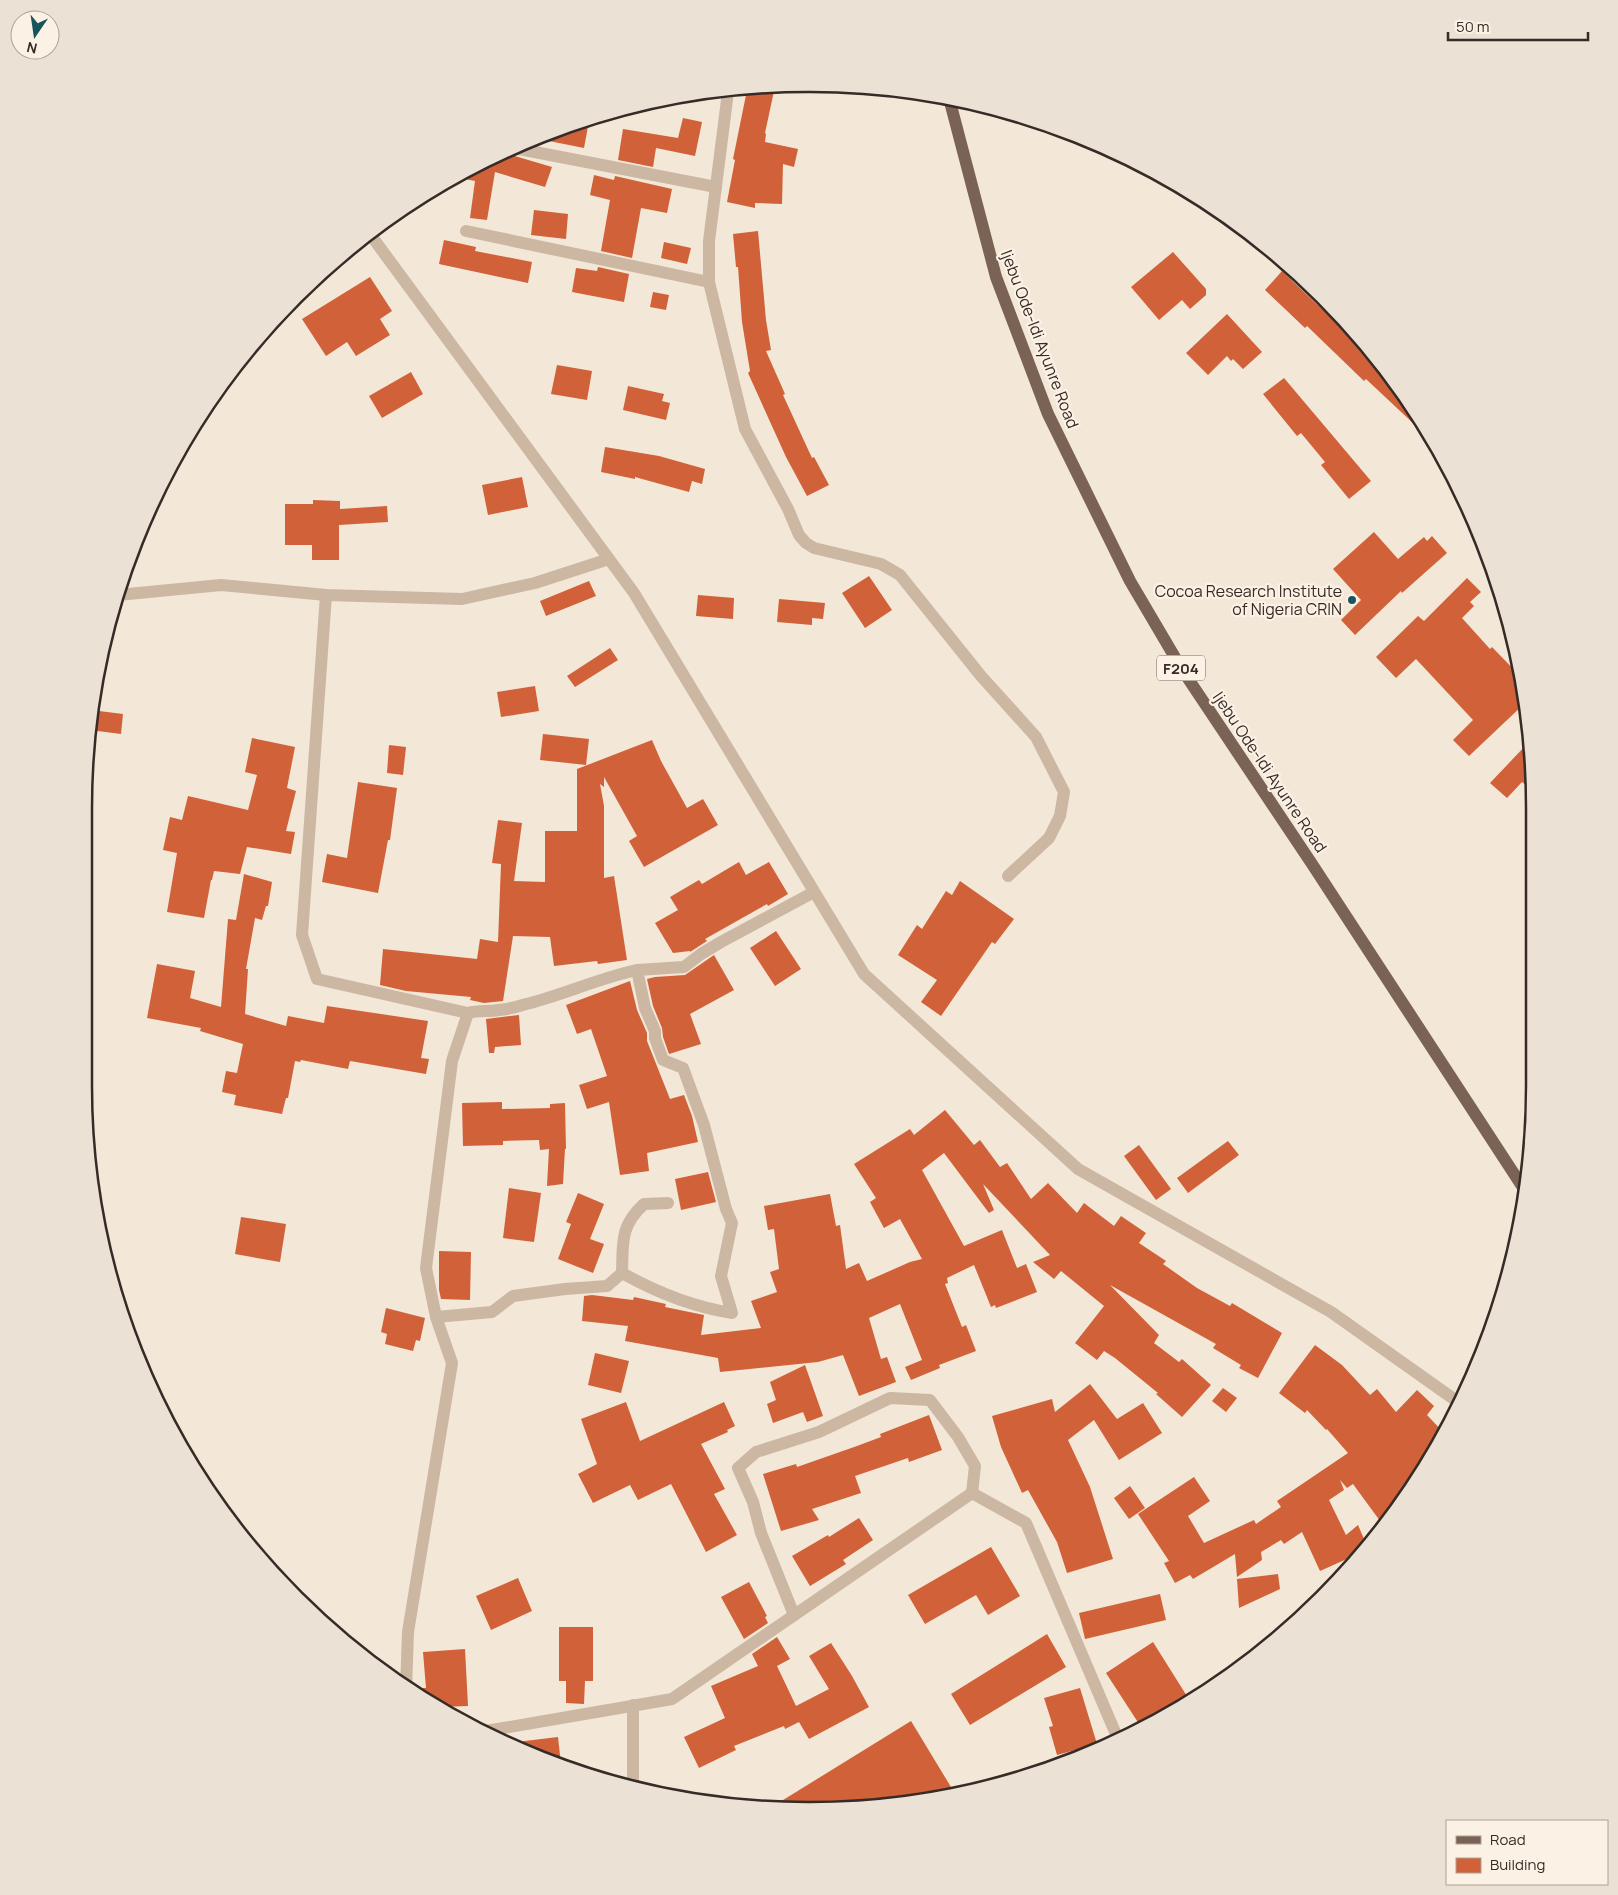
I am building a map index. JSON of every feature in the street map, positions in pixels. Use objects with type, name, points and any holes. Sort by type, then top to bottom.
[{"type":"main road","name":"Ijebu Ode-Idi Ayunre Road","points":[[951,107],[996,277],[1020,341],[1048,414],[1130,581],[1183,671],[1312,864],[1519,1181]]},
{"type":"street","points":[[727,98],[709,241],[709,282],[745,429],[788,510],[799,535],[806,543],[814,548],[881,564],[900,576],[980,676],[1036,738],[1064,792],[1060,816],[1049,838],[1008,876]]},
{"type":"street","points":[[527,151],[716,187]]},
{"type":"street","points":[[466,231],[709,282]]},
{"type":"street","points":[[374,240],[634,593],[864,974],[1078,1169],[1331,1312],[1454,1399]]},
{"type":"street","points":[[126,594],[221,585],[326,595],[462,599],[535,583],[609,558]]},
{"type":"street","points":[[326,595],[302,935],[317,979],[468,1012],[480,1010],[497,1011],[556,996],[591,983],[637,970],[684,966],[721,942],[814,892]]},
{"type":"street","points":[[622,1273],[655,1291],[680,1300],[732,1312],[721,1276],[732,1223],[731,1219],[726,1209],[704,1125],[683,1068],[663,1060],[655,1038],[655,1031],[645,1008],[637,970]]},
{"type":"street","points":[[406,1679],[408,1632],[452,1363],[436,1317],[426,1268],[452,1061],[468,1012]]},
{"type":"street","points":[[436,1317],[492,1312],[513,1296],[607,1286],[622,1273],[623,1234],[633,1214],[644,1204],[668,1203]]},
{"type":"street","points":[[495,1730],[672,1699],[972,1493],[976,1466],[958,1437],[930,1400],[890,1398],[818,1432],[756,1452],[738,1468],[753,1502],[761,1533],[794,1615]]},
{"type":"street","points":[[972,1493],[1026,1523],[1116,1734]]},
{"type":"street","points":[[633,1705],[633,1780]]},
{"type":"building","points":[[773,94],[765,133],[765,142],[798,149],[794,167],[783,164],[782,204],[755,203],[755,208],[727,202],[735,160],[733,159],[746,96]]},
{"type":"building","points":[[683,118],[702,122],[695,156],[656,148],[653,167],[618,160],[623,129],[678,138]]},
{"type":"building","points":[[588,128],[584,148],[551,141]]},
{"type":"building","points":[[515,156],[552,167],[545,187],[495,172],[487,220],[470,218],[475,181],[467,179]]},
{"type":"building","points":[[594,175],[614,180],[615,176],[672,189],[667,213],[641,208],[632,258],[601,251],[610,200],[590,195]]},
{"type":"building","points":[[534,210],[568,214],[566,239],[531,235]]},
{"type":"building","points":[[758,231],[766,320],[771,350],[766,351],[785,394],[783,395],[812,458],[814,457],[829,485],[807,496],[786,457],[748,373],[750,371],[742,322],[738,267],[736,267],[733,234]]},
{"type":"building","points":[[444,240],[476,247],[475,251],[532,262],[528,283],[439,264]]},
{"type":"building","points":[[664,242],[691,248],[687,264],[661,258]]},
{"type":"building","points":[[1173,252],[1206,289],[1206,295],[1190,309],[1182,300],[1159,320],[1131,287]]},
{"type":"building","points":[[598,267],[629,274],[624,302],[572,292],[576,268],[597,271]]},
{"type":"building","points":[[1282,271],[1348,337],[1377,373],[1412,422],[1366,379],[1364,381],[1307,326],[1305,328],[1265,290]]},
{"type":"building","points":[[370,277],[392,311],[380,319],[390,335],[356,356],[347,342],[326,356],[302,319]]},
{"type":"building","points":[[653,292],[669,295],[666,310],[650,307]]},
{"type":"building","points":[[1227,314],[1262,352],[1243,369],[1227,356],[1208,375],[1186,353]]},
{"type":"building","points":[[557,365],[592,371],[587,400],[551,394]]},
{"type":"building","points":[[411,372],[423,394],[382,418],[369,396]]},
{"type":"building","points":[[1284,378],[1371,481],[1349,499],[1321,465],[1325,462],[1301,433],[1297,436],[1263,394]]},
{"type":"building","points":[[628,386],[664,394],[662,401],[670,403],[666,420],[623,410]]},
{"type":"building","points":[[605,447],[659,456],[705,469],[702,484],[692,481],[689,492],[635,477],[635,479],[601,472]]},
{"type":"building","points":[[522,477],[528,507],[488,515],[482,485]]},
{"type":"building","points":[[313,500],[340,501],[340,509],[387,506],[388,522],[339,525],[339,560],[312,560],[312,545],[285,545],[285,504],[313,504]]},
{"type":"building","points":[[1374,532],[1398,559],[1424,537],[1427,541],[1432,536],[1447,553],[1402,593],[1401,591],[1355,635],[1341,620],[1361,600],[1333,569]]},
{"type":"building","points":[[869,576],[892,610],[865,628],[842,593]]},
{"type":"building","points":[[1467,578],[1481,592],[1470,602],[1474,606],[1462,618],[1490,649],[1492,647],[1512,667],[1518,710],[1469,756],[1453,740],[1473,720],[1416,659],[1396,678],[1376,657],[1418,616],[1424,621]]},
{"type":"building","points":[[589,581],[596,596],[546,616],[540,601]]},
{"type":"building","points":[[698,595],[734,598],[733,619],[696,616]]},
{"type":"building","points":[[779,599],[825,603],[823,619],[812,618],[812,625],[777,622]]},
{"type":"building","points":[[610,648],[618,660],[575,687],[567,676]]},
{"type":"building","points":[[535,686],[539,711],[501,717],[497,692]]},
{"type":"building","points":[[100,711],[123,714],[121,734],[97,731]]},
{"type":"building","points":[[543,734],[589,739],[586,765],[540,760]]},
{"type":"building","points":[[252,738],[295,747],[287,788],[296,791],[286,831],[295,832],[291,854],[247,847],[240,874],[214,871],[204,918],[167,912],[177,853],[163,850],[170,817],[182,820],[188,796],[248,810],[257,775],[245,772]]},
{"type":"building","points":[[652,740],[661,761],[687,808],[703,799],[718,825],[644,867],[629,841],[637,836],[604,777],[604,787],[600,784],[604,806],[604,878],[614,876],[627,960],[598,964],[597,961],[554,966],[550,937],[513,936],[503,1001],[484,1003],[470,1000],[471,997],[406,991],[380,985],[383,949],[477,959],[480,939],[498,942],[501,864],[492,863],[498,820],[522,823],[514,881],[545,882],[545,831],[577,831],[577,769]]},
{"type":"building","points":[[389,745],[406,747],[403,775],[387,773]]},
{"type":"building","points":[[1523,749],[1525,784],[1522,782],[1507,798],[1490,783]]},
{"type":"building","points":[[358,782],[397,788],[390,840],[388,840],[378,893],[322,882],[327,854],[347,858]]},
{"type":"building","points":[[739,862],[746,875],[769,862],[788,894],[705,939],[707,941],[690,952],[673,953],[655,923],[678,910],[670,897],[699,880],[702,884]]},
{"type":"building","points":[[244,874],[272,882],[268,906],[266,906],[262,920],[255,918],[246,969],[248,969],[245,1014],[286,1026],[288,1016],[324,1023],[327,1006],[428,1021],[421,1058],[429,1059],[426,1074],[350,1061],[348,1069],[301,1060],[300,1062],[295,1061],[288,1098],[286,1098],[282,1114],[234,1105],[236,1095],[222,1092],[226,1071],[237,1073],[243,1044],[200,1031],[201,1028],[147,1018],[157,964],[195,971],[190,998],[221,1007],[228,919],[236,920]]},
{"type":"building","points":[[960,881],[1014,919],[995,944],[992,942],[941,1016],[921,1002],[937,980],[898,955],[917,925],[922,929],[946,891],[952,895]]},
{"type":"building","points":[[776,931],[801,969],[775,986],[750,948]]},
{"type":"building","points":[[714,955],[734,990],[690,1014],[701,1044],[669,1054],[662,1028],[653,1006],[647,979],[685,975]]},
{"type":"building","points":[[630,981],[637,1010],[647,1033],[647,1041],[670,1099],[684,1095],[692,1116],[698,1142],[647,1153],[649,1171],[620,1175],[609,1102],[587,1109],[579,1085],[607,1076],[591,1029],[577,1034],[566,1005]]},
{"type":"building","points":[[519,1015],[521,1045],[495,1047],[494,1053],[489,1053],[486,1019]]},
{"type":"building","points":[[502,1102],[502,1109],[550,1108],[550,1104],[565,1103],[566,1149],[563,1184],[547,1186],[549,1149],[540,1150],[539,1140],[503,1141],[503,1145],[463,1146],[462,1103]]},
{"type":"building","points":[[945,1110],[974,1145],[980,1140],[1000,1167],[1007,1163],[1031,1199],[1048,1183],[1077,1213],[1084,1203],[1114,1226],[1121,1216],[1146,1233],[1139,1243],[1166,1261],[1163,1264],[1197,1288],[1230,1306],[1232,1303],[1282,1333],[1258,1378],[1239,1368],[1241,1365],[1213,1348],[1216,1344],[1110,1285],[1159,1335],[1154,1343],[1179,1362],[1182,1359],[1211,1385],[1182,1417],[1156,1394],[1158,1393],[1115,1358],[1104,1351],[1097,1360],[1075,1343],[1104,1306],[1061,1271],[1054,1279],[1033,1262],[1050,1255],[983,1184],[994,1210],[989,1213],[944,1153],[922,1170],[964,1246],[1002,1230],[1017,1268],[1026,1264],[1037,1292],[996,1308],[995,1305],[991,1307],[974,1265],[947,1278],[948,1283],[945,1284],[962,1327],[966,1325],[976,1351],[939,1365],[940,1368],[911,1380],[905,1367],[922,1360],[900,1304],[869,1318],[881,1359],[887,1357],[896,1382],[859,1396],[843,1355],[818,1362],[720,1372],[718,1358],[625,1341],[628,1326],[582,1321],[584,1296],[592,1295],[633,1300],[634,1297],[666,1304],[665,1307],[704,1315],[701,1335],[761,1328],[751,1301],[777,1292],[770,1272],[779,1269],[774,1229],[768,1230],[764,1206],[830,1194],[836,1226],[840,1225],[846,1269],[859,1263],[867,1281],[910,1262],[922,1259],[900,1219],[884,1228],[870,1202],[876,1198],[854,1164],[910,1129],[914,1135]]},
{"type":"building","points":[[1228,1141],[1239,1155],[1188,1193],[1177,1178]]},
{"type":"building","points":[[1139,1145],[1171,1189],[1156,1200],[1124,1156]]},
{"type":"building","points":[[708,1172],[716,1202],[681,1210],[675,1179]]},
{"type":"building","points":[[509,1188],[541,1193],[534,1242],[503,1238]]},
{"type":"building","points":[[578,1193],[604,1204],[590,1239],[604,1244],[593,1273],[558,1259],[571,1224],[566,1222]]},
{"type":"building","points":[[241,1217],[286,1224],[280,1262],[235,1254]]},
{"type":"building","points":[[439,1251],[471,1252],[470,1300],[441,1299],[439,1290]]},
{"type":"building","points":[[386,1308],[425,1318],[420,1341],[416,1340],[413,1351],[385,1344],[387,1334],[381,1332]]},
{"type":"building","points":[[1315,1345],[1342,1365],[1370,1395],[1377,1389],[1396,1412],[1417,1390],[1434,1406],[1427,1415],[1439,1428],[1405,1484],[1379,1519],[1353,1484],[1347,1488],[1340,1480],[1344,1490],[1329,1500],[1346,1535],[1358,1525],[1364,1538],[1347,1559],[1320,1571],[1302,1532],[1284,1544],[1281,1540],[1261,1552],[1262,1560],[1237,1577],[1235,1554],[1193,1579],[1190,1575],[1175,1583],[1164,1563],[1169,1561],[1138,1514],[1194,1477],[1210,1501],[1188,1516],[1204,1543],[1254,1520],[1256,1524],[1281,1507],[1277,1501],[1348,1453],[1307,1410],[1305,1413],[1279,1393]]},
{"type":"building","points":[[595,1353],[629,1361],[621,1393],[588,1385]]},
{"type":"building","points":[[805,1365],[823,1416],[807,1422],[803,1412],[773,1423],[767,1404],[776,1400],[770,1382]]},
{"type":"building","points":[[1090,1384],[1117,1419],[1143,1403],[1162,1433],[1119,1460],[1094,1420],[1068,1440],[1090,1487],[1113,1559],[1067,1573],[1057,1542],[1028,1490],[1022,1493],[1001,1447],[992,1416],[1052,1399],[1055,1412]]},
{"type":"building","points":[[1223,1388],[1237,1398],[1226,1412],[1212,1401]]},
{"type":"building","points":[[626,1402],[640,1441],[724,1402],[735,1426],[727,1430],[728,1432],[701,1444],[725,1489],[714,1494],[737,1535],[706,1552],[671,1484],[638,1500],[630,1485],[593,1503],[578,1474],[597,1464],[581,1419]]},
{"type":"building","points":[[929,1415],[942,1450],[909,1462],[908,1458],[855,1476],[861,1493],[812,1509],[819,1520],[781,1531],[763,1474],[796,1464],[797,1467],[857,1446],[881,1437],[880,1434]]},
{"type":"building","points":[[1130,1486],[1145,1508],[1129,1519],[1114,1498]]},
{"type":"building","points":[[859,1518],[873,1540],[843,1560],[846,1564],[810,1586],[792,1556],[828,1535],[829,1537]]},
{"type":"building","points":[[991,1547],[1020,1596],[988,1615],[976,1595],[925,1624],[908,1595]]},
{"type":"building","points":[[1278,1574],[1280,1589],[1239,1608],[1237,1579]]},
{"type":"building","points":[[518,1578],[532,1611],[491,1630],[476,1596]]},
{"type":"building","points":[[749,1582],[767,1616],[765,1617],[768,1623],[744,1639],[721,1597]]},
{"type":"building","points":[[1160,1594],[1166,1620],[1085,1639],[1079,1613]]},
{"type":"building","points":[[559,1627],[593,1627],[593,1681],[585,1681],[584,1704],[566,1703],[566,1681],[559,1681]]},
{"type":"building","points":[[1047,1634],[1066,1667],[970,1725],[951,1694]]},
{"type":"building","points":[[777,1637],[790,1659],[777,1666],[796,1706],[829,1689],[809,1656],[831,1643],[869,1707],[809,1739],[799,1722],[785,1729],[784,1726],[734,1746],[736,1750],[699,1768],[684,1737],[725,1718],[711,1686],[758,1666],[752,1654]]},
{"type":"building","points":[[1153,1642],[1186,1695],[1138,1723],[1106,1673]]},
{"type":"building","points":[[465,1649],[468,1706],[450,1707],[421,1688],[426,1688],[423,1652]]},
{"type":"building","points":[[1080,1688],[1096,1742],[1057,1755],[1049,1727],[1053,1726],[1044,1698]]},
{"type":"building","points":[[911,1721],[952,1788],[856,1801],[781,1801]]},
{"type":"building","points":[[558,1737],[560,1757],[535,1748],[520,1742]]},
{"type":"place","name":"Cocoa Research Institute of Nigeria CRIN","points":[[1352,600]]}]
